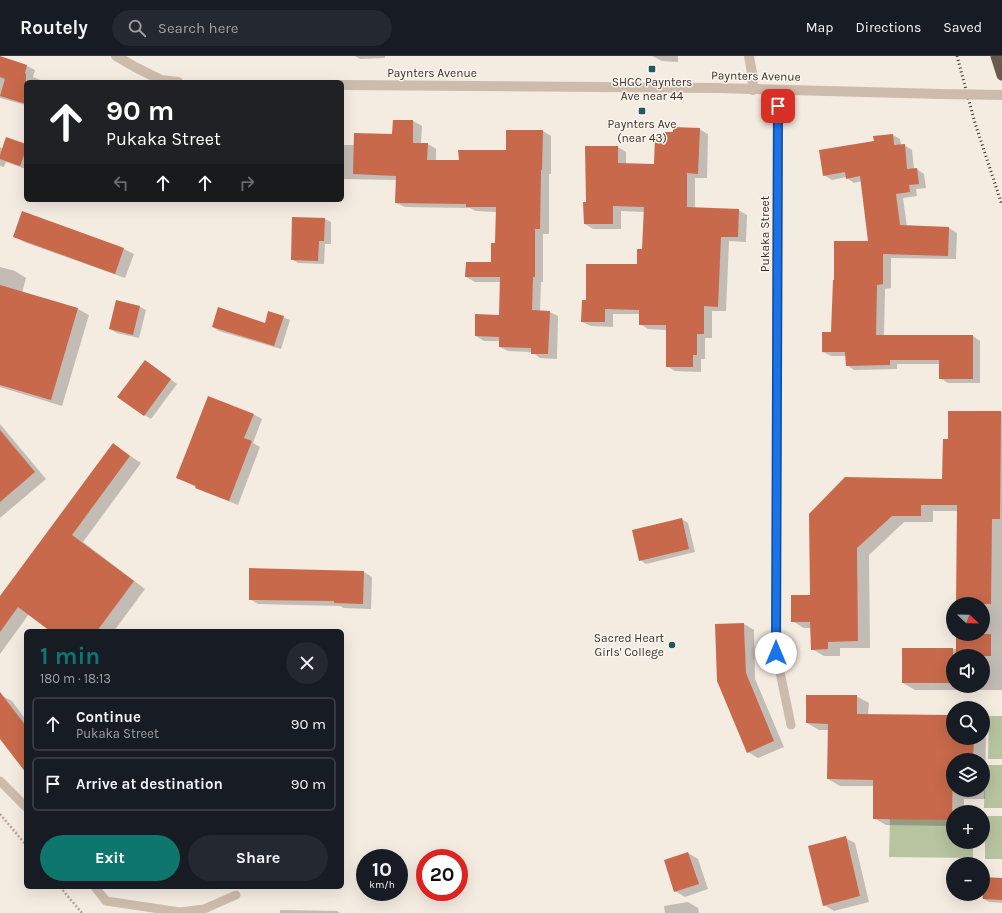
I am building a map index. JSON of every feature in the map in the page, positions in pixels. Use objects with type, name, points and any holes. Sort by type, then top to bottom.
[{"type":"highway","points":[[996,56],[1002,75]]},
{"type":"street","points":[[116,56],[161,80]]},
{"type":"street","points":[[748,56],[752,73],[753,90]]},
{"type":"street","name":"Paynters Avenue","points":[[344,85],[701,88],[1002,95]]},
{"type":"street","name":"Pukaka Street","points":[[777,378],[778,90]]},
{"type":"lane","points":[[777,378],[776,653],[791,725]]},
{"type":"lane","points":[[0,781],[24,805]]},
{"type":"lane","points":[[97,889],[106,901],[180,912],[204,909],[236,895]]},
{"type":"path","points":[[0,814],[24,843]]},
{"type":"path","points":[[62,889],[82,913]]},
{"type":"green space","points":[[990,716],[1002,716],[1002,759],[990,759],[990,753],[988,753],[988,745],[990,745]]},
{"type":"green space","points":[[990,765],[1002,765],[1002,808],[990,808],[990,805],[984,805],[984,797],[990,797]]},
{"type":"green space","points":[[890,814],[946,815],[946,849],[973,849],[973,857],[889,857]]},
{"type":"green space","points":[[990,816],[1002,816],[1002,859],[990,859],[990,857],[985,857],[985,849],[990,849]]},
{"type":"building","points":[[0,56],[27,65],[25,73],[26,80],[24,80],[24,103],[0,96],[5,79],[0,77]]},
{"type":"building","points":[[393,120],[413,120],[413,143],[428,143],[427,160],[459,160],[458,150],[506,150],[506,130],[543,130],[540,229],[535,229],[535,277],[533,277],[532,310],[550,311],[548,354],[531,354],[531,348],[499,347],[499,337],[475,336],[475,314],[499,315],[500,277],[465,277],[466,262],[491,262],[491,243],[495,243],[496,207],[466,207],[466,204],[395,203],[396,176],[353,174],[354,133],[392,134]]},
{"type":"building","points":[[673,127],[700,128],[698,174],[687,173],[687,207],[739,209],[738,237],[721,237],[718,307],[704,306],[704,334],[697,334],[697,355],[693,355],[693,367],[666,367],[666,325],[639,325],[639,310],[605,309],[605,322],[581,322],[582,300],[586,300],[586,264],[637,264],[637,249],[642,249],[644,207],[613,206],[613,224],[584,224],[583,202],[586,202],[585,146],[618,146],[618,163],[654,164],[655,137],[662,137],[663,132],[673,132]]},
{"type":"building","points":[[893,134],[894,145],[905,144],[907,169],[917,168],[919,184],[909,185],[910,192],[896,194],[900,225],[949,227],[948,256],[883,254],[883,284],[877,285],[876,335],[973,335],[973,379],[939,379],[939,360],[890,360],[890,365],[846,366],[845,352],[822,352],[822,332],[831,332],[834,280],[834,241],[868,241],[860,176],[846,179],[845,172],[823,176],[819,150],[874,141],[873,136]]},
{"type":"building","points":[[6,137],[24,143],[24,155],[20,166],[0,159]]},
{"type":"building","points":[[22,211],[124,248],[115,274],[13,237]]},
{"type":"building","points":[[292,217],[325,218],[324,241],[319,241],[318,261],[291,260]]},
{"type":"building","points":[[0,285],[78,308],[51,400],[0,385]]},
{"type":"building","points":[[116,300],[140,306],[133,335],[109,329]]},
{"type":"building","points":[[218,307],[265,323],[268,311],[284,316],[274,346],[212,327]]},
{"type":"building","points":[[145,360],[171,379],[144,416],[117,397]]},
{"type":"building","points":[[208,396],[254,414],[244,438],[252,441],[229,501],[195,488],[196,486],[176,478]]},
{"type":"building","points":[[948,411],[1001,411],[1000,519],[992,519],[991,604],[990,597],[956,597],[957,505],[921,505],[921,516],[892,516],[857,548],[858,641],[828,642],[828,649],[811,650],[810,622],[791,622],[791,595],[810,595],[809,514],[845,477],[942,479],[943,439],[948,439]]},
{"type":"building","points":[[0,430],[35,472],[0,502]]},
{"type":"building","points":[[113,443],[130,456],[72,535],[134,581],[98,629],[47,629],[18,607],[0,632],[0,596]]},
{"type":"building","points":[[682,518],[689,549],[639,561],[632,530]]},
{"type":"building","points":[[249,568],[364,571],[363,604],[334,603],[334,601],[249,600]]},
{"type":"building","points":[[744,623],[746,673],[774,741],[747,753],[717,681],[715,624]]},
{"type":"building","points":[[991,634],[991,656],[990,649],[956,649],[956,641],[990,641]]},
{"type":"building","points":[[902,648],[953,648],[946,649],[946,683],[902,683]]},
{"type":"building","points":[[0,692],[24,723],[24,770],[0,739]]},
{"type":"building","points":[[806,695],[857,695],[857,714],[946,715],[946,745],[974,745],[973,753],[946,753],[946,797],[952,797],[952,805],[946,805],[946,820],[873,819],[873,780],[827,779],[828,724],[806,723]]},
{"type":"building","points":[[846,836],[860,896],[823,906],[808,846]]},
{"type":"building","points":[[688,852],[699,884],[674,892],[664,860]]},
{"type":"building","points":[[990,877],[1002,878],[1002,900],[990,899]]},
{"type":"railway","points":[[957,56],[975,123],[1002,205]]},
{"type":"place","name":"SHGC Paynters Ave near 44","points":[[652,69]]},
{"type":"place","name":"Paynters Ave (near 43)","points":[[642,111]]},
{"type":"place","name":"Sacred Heart Girls' College","points":[[672,645]]},
{"type":"route","points":[[776,653],[778,106]]}]
